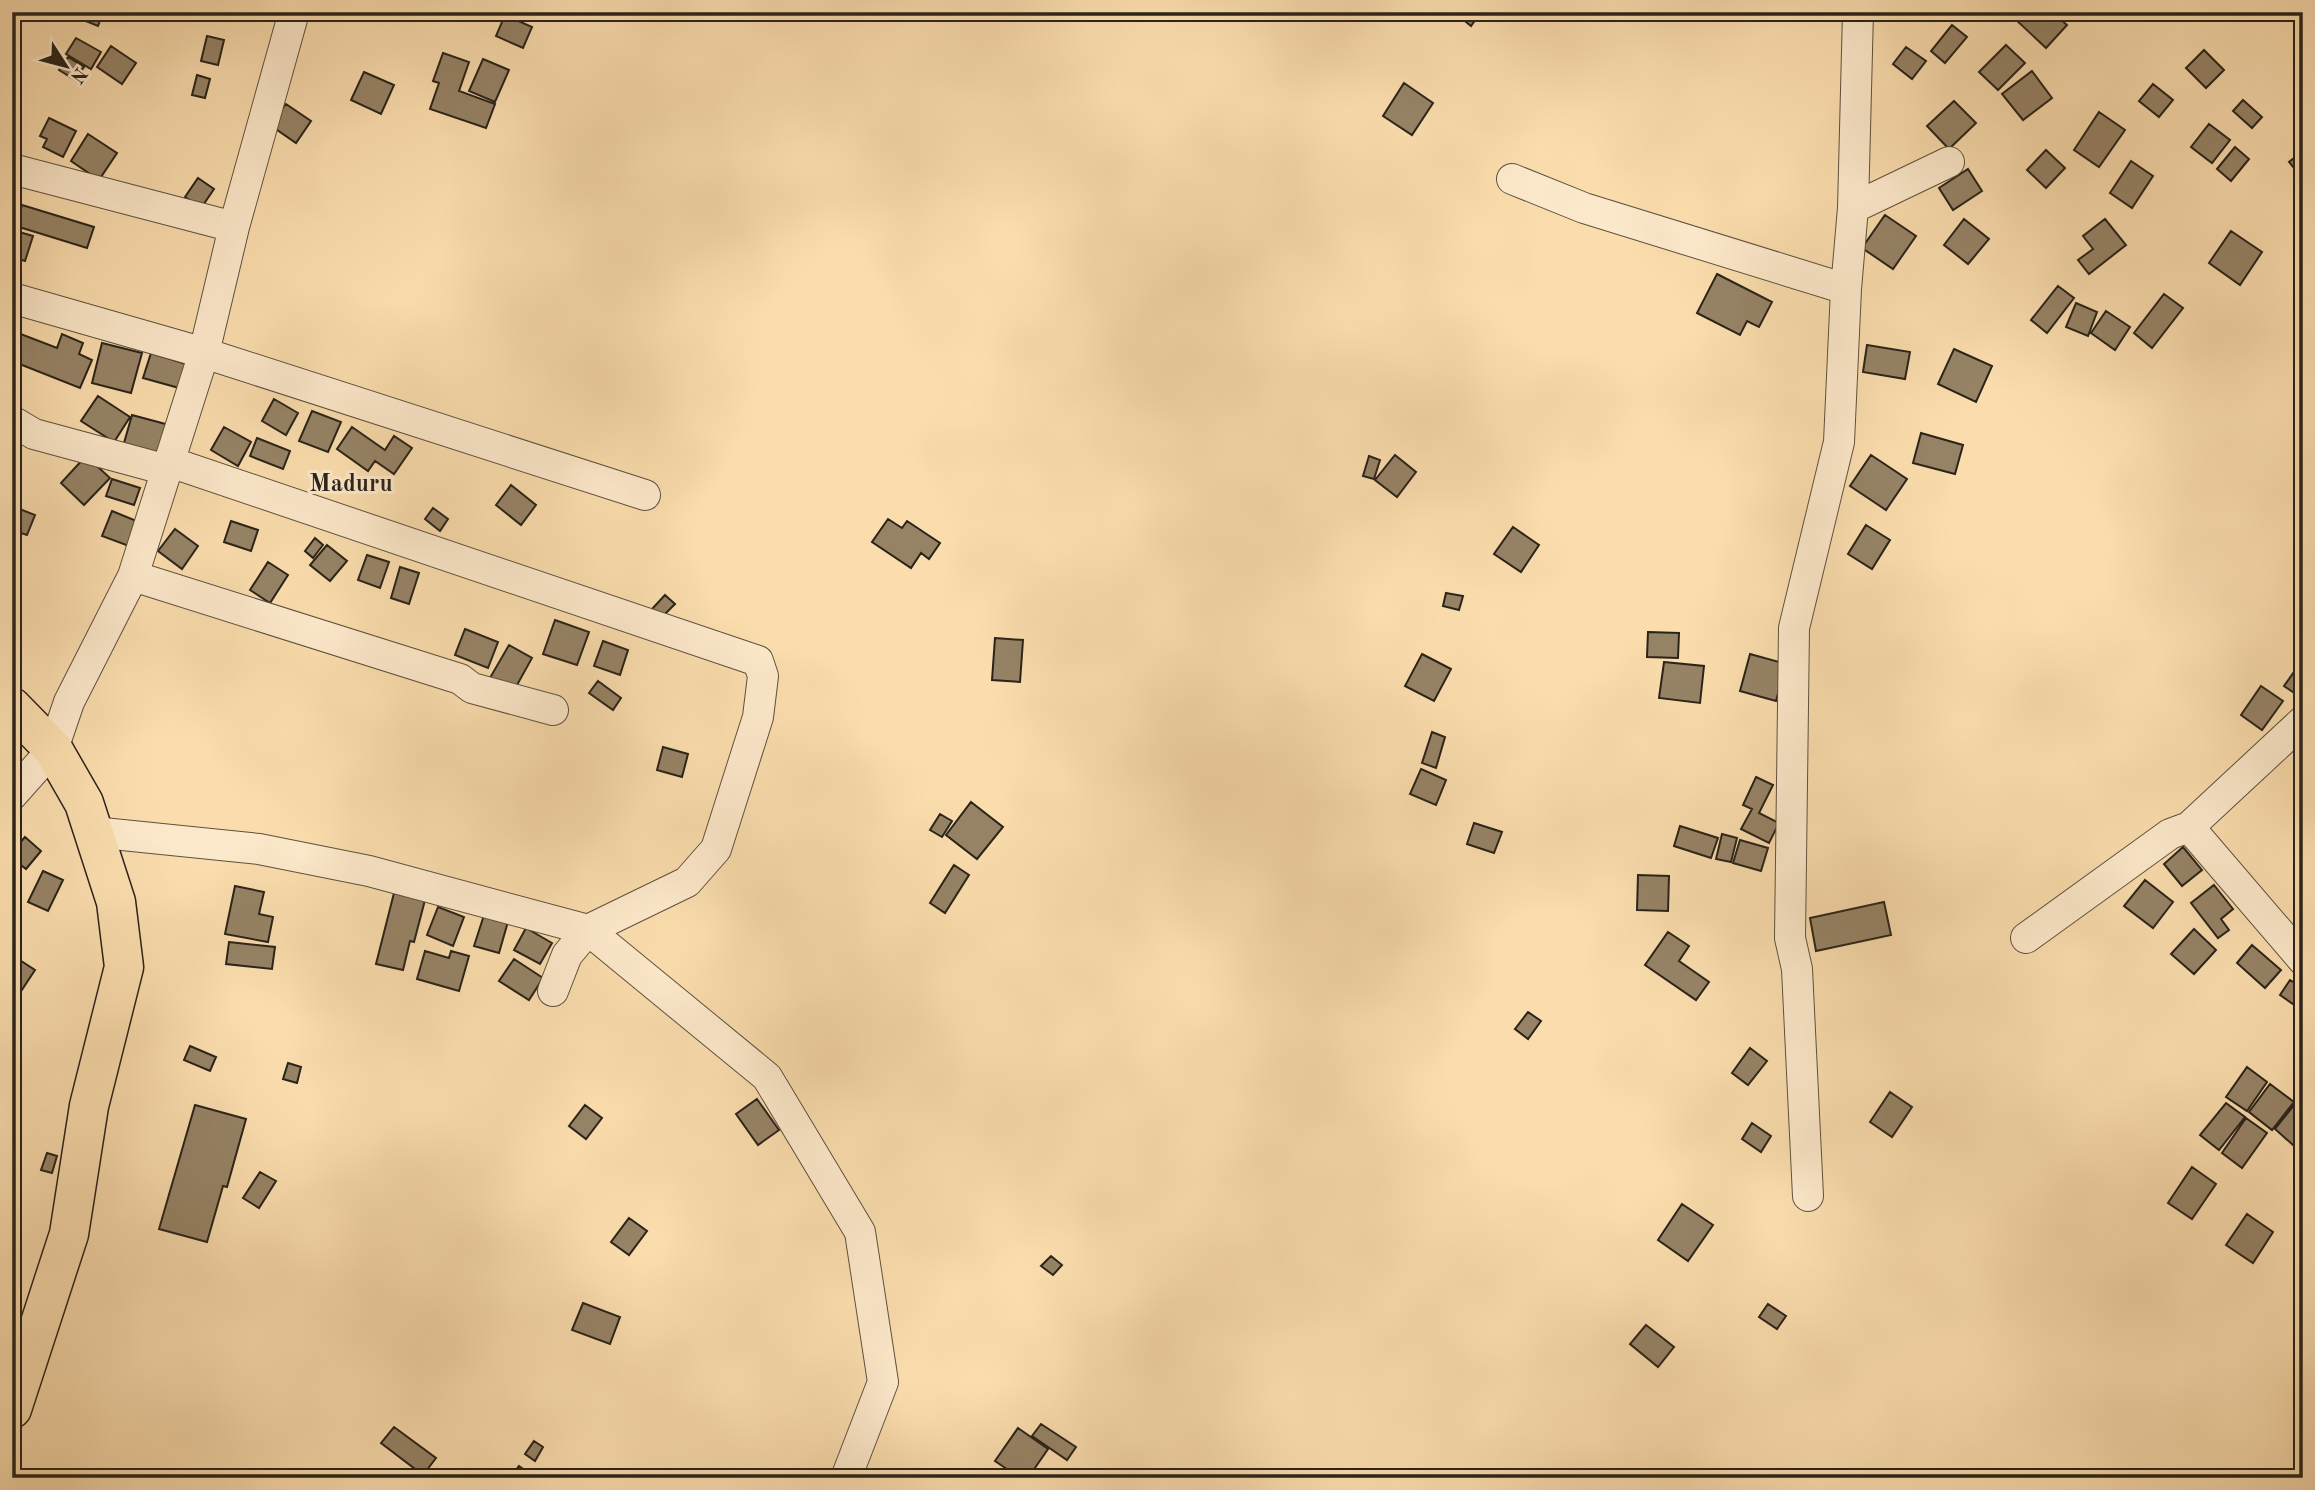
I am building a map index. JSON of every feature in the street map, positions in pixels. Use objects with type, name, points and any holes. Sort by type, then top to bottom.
[{"type":"main road","points":[[12,707],[53,749],[84,803],[116,901],[124,967],[89,1106],[69,1234],[12,1409]]},
{"type":"street","points":[[12,796],[53,749],[69,702],[133,576],[204,354],[234,227],[294,12]]},
{"type":"street","points":[[1808,1196],[1797,970],[1790,938],[1794,628],[1839,442],[1846,289],[1853,208],[1858,12]]},
{"type":"street","points":[[1853,208],[1950,162]]},
{"type":"street","points":[[12,169],[234,227]]},
{"type":"street","points":[[1512,179],[1584,208],[1846,289]]},
{"type":"street","points":[[12,298],[204,354],[645,495]]},
{"type":"street","points":[[12,421],[34,434],[169,466],[758,661],[763,676],[758,717],[716,849],[687,882],[588,930],[567,955],[553,991]]},
{"type":"street","points":[[133,576],[460,679],[472,688],[553,710]]},
{"type":"street","points":[[2025,938],[2171,834],[2189,827],[2303,721]]},
{"type":"street","points":[[2189,827],[2303,960]]},
{"type":"street","points":[[93,832],[271,851],[369,871],[588,930],[767,1077],[860,1232],[883,1382],[846,1478]]},
{"type":"building","points":[[86,12],[103,12],[98,26],[83,20]]},
{"type":"building","points":[[1454,12],[1481,12],[1471,26]]},
{"type":"building","points":[[2020,12],[2052,12],[2067,25],[2046,48],[2014,18]]},
{"type":"building","points":[[505,15],[532,27],[523,48],[496,36]]},
{"type":"building","points":[[1952,25],[1967,37],[1945,63],[1931,51]]},
{"type":"building","points":[[207,36],[224,40],[218,65],[201,61]]},
{"type":"building","points":[[76,38],[101,52],[91,69],[66,54]]},
{"type":"building","points":[[2006,45],[2025,63],[1998,90],[1979,72]]},
{"type":"building","points":[[111,46],[136,63],[122,84],[97,67]]},
{"type":"building","points":[[1906,47],[1926,61],[1912,79],[1893,64]]},
{"type":"building","points":[[2204,50],[2224,70],[2206,88],[2186,68]]},
{"type":"building","points":[[443,53],[469,62],[459,91],[495,104],[486,128],[430,109],[439,83],[433,81]]},
{"type":"building","points":[[68,57],[84,67],[75,80],[59,70]]},
{"type":"building","points":[[483,59],[509,70],[495,102],[469,91]]},
{"type":"building","points":[[2032,71],[2052,98],[2023,120],[2002,94]]},
{"type":"building","points":[[364,72],[394,85],[381,114],[351,100]]},
{"type":"building","points":[[197,75],[210,79],[205,98],[192,95]]},
{"type":"building","points":[[1404,83],[1433,103],[1412,135],[1383,116]]},
{"type":"building","points":[[2153,84],[2173,100],[2159,117],[2139,101]]},
{"type":"building","points":[[2243,100],[2262,117],[2252,128],[2233,111]]},
{"type":"building","points":[[1954,101],[1976,123],[1949,149],[1927,126]]},
{"type":"building","points":[[286,104],[311,121],[296,143],[270,125]]},
{"type":"building","points":[[2099,112],[2125,130],[2099,167],[2074,150]]},
{"type":"building","points":[[49,118],[76,131],[63,157],[43,147],[47,139],[40,136]]},
{"type":"building","points":[[2209,124],[2230,140],[2212,163],[2191,147]]},
{"type":"building","points":[[88,134],[117,153],[99,180],[71,161]]},
{"type":"building","points":[[2235,147],[2249,159],[2231,181],[2217,169]]},
{"type":"building","points":[[2046,150],[2065,168],[2046,188],[2027,170]]},
{"type":"building","points":[[2303,151],[2303,179],[2289,162]]},
{"type":"building","points":[[2131,161],[2153,176],[2132,208],[2110,193]]},
{"type":"building","points":[[1968,169],[1982,191],[1953,210],[1939,188]]},
{"type":"building","points":[[198,178],[214,189],[201,208],[185,197]]},
{"type":"building","points":[[22,205],[94,227],[87,248],[16,226]]},
{"type":"building","points":[[1885,215],[1916,236],[1893,269],[1862,248]]},
{"type":"building","points":[[1964,219],[1989,239],[1968,264],[1944,245]]},
{"type":"building","points":[[2105,219],[2126,245],[2089,274],[2078,260],[2093,249],[2083,236]]},
{"type":"building","points":[[12,230],[33,236],[25,261],[12,257]]},
{"type":"building","points":[[2231,231],[2262,252],[2240,285],[2209,263]]},
{"type":"building","points":[[1717,274],[1772,302],[1759,327],[1747,321],[1740,335],[1697,313]]},
{"type":"building","points":[[2058,286],[2074,298],[2047,333],[2031,320]]},
{"type":"building","points":[[2164,294],[2183,308],[2152,348],[2134,333]]},
{"type":"building","points":[[2076,303],[2097,312],[2088,336],[2066,327]]},
{"type":"building","points":[[2106,311],[2130,327],[2115,350],[2091,333]]},
{"type":"building","points":[[18,333],[57,348],[62,334],[83,343],[79,354],[92,360],[80,388],[12,361],[12,349]]},
{"type":"building","points":[[102,343],[142,353],[131,393],[92,383]]},
{"type":"building","points":[[1867,345],[1910,352],[1905,379],[1863,372]]},
{"type":"building","points":[[1954,349],[1992,366],[1976,402],[1938,384]]},
{"type":"building","points":[[151,353],[186,364],[179,388],[143,378]]},
{"type":"building","points":[[98,396],[130,417],[114,442],[81,421]]},
{"type":"building","points":[[274,399],[298,413],[286,435],[262,421]]},
{"type":"building","points":[[312,411],[341,422],[328,452],[299,441]]},
{"type":"building","points":[[132,415],[173,426],[163,461],[122,450]]},
{"type":"building","points":[[224,427],[251,442],[238,466],[211,450]]},
{"type":"building","points":[[352,427],[385,450],[394,436],[412,448],[394,474],[375,461],[368,471],[337,449]]},
{"type":"building","points":[[1921,433],[1963,445],[1955,474],[1913,463]]},
{"type":"building","points":[[257,438],[290,451],[283,469],[250,456]]},
{"type":"building","points":[[1395,455],[1416,472],[1397,497],[1375,480]]},
{"type":"building","points":[[1871,455],[1907,479],[1886,510],[1850,486]]},
{"type":"building","points":[[86,456],[110,478],[84,505],[61,483]]},
{"type":"building","points":[[1369,456],[1380,460],[1374,479],[1363,476]]},
{"type":"building","points":[[112,479],[140,488],[134,505],[106,496]]},
{"type":"building","points":[[511,485],[536,505],[521,525],[496,505]]},
{"type":"building","points":[[12,506],[35,515],[27,535],[12,530]]},
{"type":"building","points":[[433,508],[448,519],[440,531],[425,519]]},
{"type":"building","points":[[112,511],[139,522],[129,546],[102,536]]},
{"type":"building","points":[[888,519],[902,528],[907,521],[940,543],[929,559],[921,553],[911,568],[872,542]]},
{"type":"building","points":[[231,521],[258,530],[251,551],[224,542]]},
{"type":"building","points":[[1866,525],[1890,540],[1872,569],[1848,554]]},
{"type":"building","points":[[1513,527],[1539,545],[1521,572],[1494,554]]},
{"type":"building","points":[[175,529],[198,546],[182,569],[158,551]]},
{"type":"building","points":[[315,538],[323,545],[313,558],[305,551]]},
{"type":"building","points":[[327,545],[347,561],[330,581],[310,565]]},
{"type":"building","points":[[367,555],[389,562],[380,588],[358,580]]},
{"type":"building","points":[[268,562],[288,575],[270,603],[250,590]]},
{"type":"building","points":[[400,567],[419,573],[409,604],[391,598]]},
{"type":"building","points":[[1446,593],[1463,596],[1459,610],[1443,606]]},
{"type":"building","points":[[665,595],[675,604],[661,618],[652,609]]},
{"type":"building","points":[[555,620],[589,632],[577,665],[543,654]]},
{"type":"building","points":[[465,629],[498,642],[488,668],[455,655]]},
{"type":"building","points":[[1648,632],[1679,633],[1678,658],[1647,657]]},
{"type":"building","points":[[995,638],[1023,640],[1020,682],[992,680]]},
{"type":"building","points":[[603,641],[628,650],[620,675],[594,666]]},
{"type":"building","points":[[509,645],[532,658],[511,696],[487,683]]},
{"type":"building","points":[[1422,654],[1451,669],[1434,701],[1405,686]]},
{"type":"building","points":[[1750,654],[1786,664],[1776,701],[1740,691]]},
{"type":"building","points":[[2303,659],[2303,699],[2284,686]]},
{"type":"building","points":[[1664,662],[1704,666],[1700,703],[1659,698]]},
{"type":"building","points":[[598,681],[621,698],[613,710],[589,693]]},
{"type":"building","points":[[2261,686],[2283,701],[2262,730],[2241,715]]},
{"type":"building","points":[[1432,732],[1445,737],[1436,768],[1422,763]]},
{"type":"building","points":[[663,747],[688,754],[682,777],[657,770]]},
{"type":"building","points":[[1421,769],[1446,780],[1436,805],[1410,794]]},
{"type":"building","points":[[1756,777],[1773,785],[1759,813],[1779,823],[1769,843],[1741,829],[1752,809],[1743,805]]},
{"type":"building","points":[[971,802],[1003,827],[977,859],[946,835]]},
{"type":"building","points":[[940,814],[952,821],[942,837],[930,830]]},
{"type":"building","points":[[1474,823],[1502,832],[1494,853],[1467,844]]},
{"type":"building","points":[[1680,826],[1718,838],[1711,858],[1674,846]]},
{"type":"building","points":[[1722,834],[1737,838],[1731,862],[1716,859]]},
{"type":"building","points":[[25,837],[41,851],[26,869],[12,858],[12,852]]},
{"type":"building","points":[[1740,840],[1768,848],[1761,871],[1733,863]]},
{"type":"building","points":[[2183,847],[2202,870],[2182,886],[2164,864]]},
{"type":"building","points":[[954,865],[969,875],[945,913],[930,903]]},
{"type":"building","points":[[43,871],[63,880],[48,911],[28,902]]},
{"type":"building","points":[[1638,875],[1669,876],[1668,911],[1637,910]]},
{"type":"building","points":[[2145,880],[2173,902],[2153,928],[2124,906]]},
{"type":"building","points":[[2214,885],[2233,909],[2221,919],[2229,930],[2218,938],[2191,903]]},
{"type":"building","points":[[235,886],[264,892],[259,914],[273,917],[268,942],[225,934]]},
{"type":"building","points":[[394,893],[425,900],[403,970],[376,964]]},
{"type":"building","points":[[1884,902],[1891,935],[1816,951],[1810,918]]},
{"type":"building","points":[[438,907],[464,917],[453,946],[427,935]]},
{"type":"building","points":[[485,912],[509,918],[499,953],[474,946]]},
{"type":"building","points":[[526,928],[552,943],[540,964],[514,950]]},
{"type":"building","points":[[2194,929],[2216,950],[2194,974],[2171,954]]},
{"type":"building","points":[[1668,932],[1689,946],[1679,961],[1709,982],[1696,1000],[1645,965]]},
{"type":"building","points":[[229,942],[275,947],[272,969],[226,964]]},
{"type":"building","points":[[2252,945],[2281,970],[2265,988],[2237,963]]},
{"type":"building","points":[[425,951],[449,958],[451,951],[469,956],[459,991],[417,979]]},
{"type":"building","points":[[12,955],[35,970],[12,1005]]},
{"type":"building","points":[[514,959],[543,978],[529,1000],[499,981]]},
{"type":"building","points":[[2290,980],[2303,988],[2303,1011],[2280,995]]},
{"type":"building","points":[[1528,1012],[1541,1021],[1528,1039],[1515,1029]]},
{"type":"building","points":[[190,1046],[216,1057],[210,1071],[184,1060]]},
{"type":"building","points":[[1750,1048],[1767,1061],[1748,1085],[1732,1073]]},
{"type":"building","points":[[288,1063],[301,1067],[297,1083],[283,1079]]},
{"type":"building","points":[[2247,1067],[2267,1082],[2247,1111],[2226,1097]]},
{"type":"building","points":[[2270,1084],[2294,1102],[2272,1130],[2249,1112]]},
{"type":"building","points":[[1890,1092],[1912,1107],[1892,1137],[1870,1122]]},
{"type":"building","points":[[757,1099],[779,1130],[758,1145],[736,1114]]},
{"type":"building","points":[[2226,1103],[2245,1117],[2219,1150],[2200,1135]]},
{"type":"building","points":[[2295,1104],[2303,1110],[2303,1133],[2293,1145],[2275,1129]]},
{"type":"building","points":[[195,1105],[246,1119],[227,1187],[223,1186],[207,1242],[159,1229]]},
{"type":"building","points":[[585,1105],[602,1118],[586,1139],[569,1126]]},
{"type":"building","points":[[2246,1118],[2267,1133],[2242,1168],[2222,1153]]},
{"type":"building","points":[[1752,1123],[1771,1136],[1761,1152],[1742,1139]]},
{"type":"building","points":[[47,1153],[57,1156],[52,1173],[41,1170]]},
{"type":"building","points":[[2192,1167],[2216,1184],[2192,1219],[2168,1203]]},
{"type":"building","points":[[260,1172],[276,1181],[259,1208],[243,1198]]},
{"type":"building","points":[[1682,1204],[1713,1225],[1688,1261],[1658,1240]]},
{"type":"building","points":[[2247,1214],[2273,1232],[2253,1263],[2226,1245]]},
{"type":"building","points":[[629,1218],[647,1231],[629,1255],[611,1242]]},
{"type":"building","points":[[1051,1256],[1062,1265],[1053,1275],[1041,1266]]},
{"type":"building","points":[[583,1303],[620,1317],[610,1344],[572,1330]]},
{"type":"building","points":[[1768,1304],[1786,1316],[1777,1329],[1759,1317]]},
{"type":"building","points":[[1646,1325],[1674,1347],[1658,1367],[1630,1344]]},
{"type":"building","points":[[1041,1424],[1076,1447],[1067,1460],[1032,1436]]},
{"type":"building","points":[[394,1427],[436,1458],[423,1475],[381,1443]]},
{"type":"building","points":[[1018,1428],[1048,1449],[1028,1478],[1020,1478],[995,1461]]},
{"type":"building","points":[[534,1441],[543,1447],[535,1461],[525,1454]]},
{"type":"building","points":[[519,1466],[536,1478],[510,1478]]},
{"type":"district","name":"Maduru","points":[[351,485]]}]
